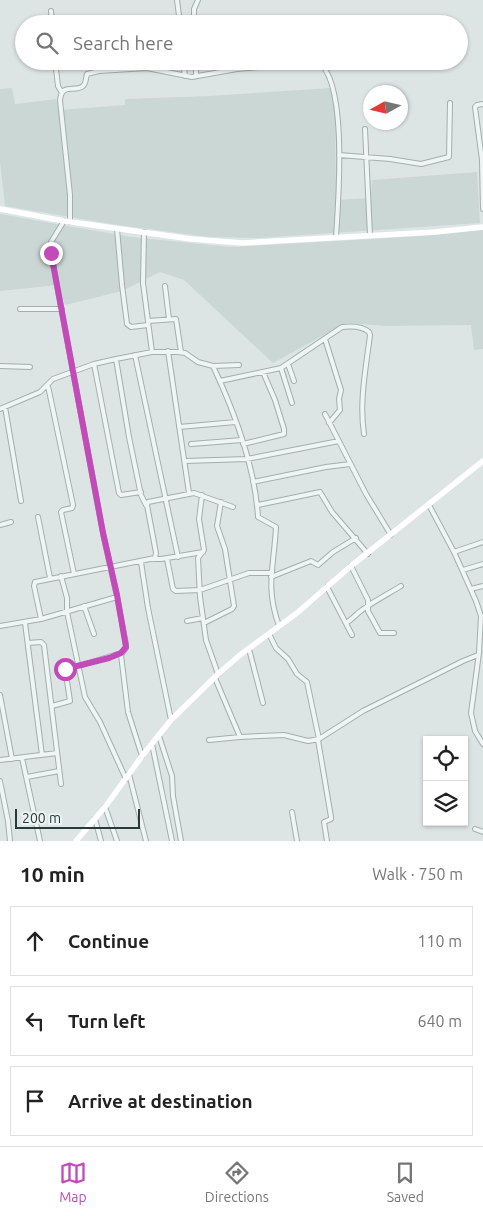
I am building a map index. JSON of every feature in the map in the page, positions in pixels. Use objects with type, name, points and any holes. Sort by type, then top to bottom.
[{"type":"street","points":[[177,0],[179,15]]},
{"type":"street","points":[[194,15],[198,0]]},
{"type":"street","points":[[51,11],[51,15]]},
{"type":"street","points":[[56,70],[58,86],[62,93]]},
{"type":"street","points":[[52,706],[70,702],[65,668],[121,653],[126,648],[50,249],[51,242],[67,221],[70,195],[60,100],[62,93],[85,84],[87,74],[123,70]]},
{"type":"street","points":[[156,70],[185,76],[231,70]]},
{"type":"street","points":[[184,70],[185,76]]},
{"type":"street","points":[[196,70],[196,76]]},
{"type":"street","points":[[326,70],[333,93],[338,121],[340,180],[336,237]]},
{"type":"street","points":[[339,155],[390,159],[421,164],[449,157],[450,103]]},
{"type":"street","points":[[483,104],[477,105],[475,108],[482,160],[483,209]]},
{"type":"street","points":[[365,130],[370,235]]},
{"type":"street","points":[[0,209],[191,240],[242,243],[435,232],[483,227]]},
{"type":"street","points":[[117,229],[127,324],[131,327],[176,319],[181,352]]},
{"type":"street","points":[[144,232],[143,283],[152,352]]},
{"type":"street","points":[[165,286],[168,319]]},
{"type":"street","points":[[20,309],[62,309]]},
{"type":"street","points":[[220,381],[281,368],[340,328],[357,327],[369,332],[363,380],[364,434]]},
{"type":"street","points":[[325,339],[341,390],[339,399],[340,410],[330,422]]},
{"type":"street","points":[[21,501],[2,408],[40,392],[53,380],[73,372],[94,364],[135,355],[152,352],[181,352],[198,362],[213,366],[239,365]]},
{"type":"street","points":[[168,352],[190,493]]},
{"type":"street","points":[[135,355],[178,557]]},
{"type":"street","points":[[116,359],[124,413],[141,492],[147,505],[156,553],[154,559]]},
{"type":"street","points":[[94,364],[119,493],[121,495],[141,492]]},
{"type":"street","points":[[288,364],[294,381]]},
{"type":"street","points":[[0,366],[30,367]]},
{"type":"street","points":[[213,366],[236,422],[253,482],[259,519],[276,527],[271,575],[273,606],[279,626]]},
{"type":"street","points":[[281,368],[292,403]]},
{"type":"street","points":[[191,444],[242,442],[284,434],[275,400],[264,372]]},
{"type":"street","points":[[48,386],[73,505],[72,508],[62,510],[61,512],[74,574]]},
{"type":"street","points":[[325,414],[366,494],[391,535]]},
{"type":"street","points":[[179,427],[236,422]]},
{"type":"street","points":[[185,461],[247,460],[338,441]]},
{"type":"street","points":[[76,841],[105,807],[171,720],[216,676],[483,461]]},
{"type":"street","points":[[253,482],[350,464]]},
{"type":"street","points":[[258,505],[320,492],[332,512],[368,554]]},
{"type":"street","points":[[147,505],[148,502],[190,493],[202,494],[233,507]]},
{"type":"street","points":[[202,494],[199,518],[204,552]]},
{"type":"street","points":[[187,621],[204,621],[234,608],[225,549],[217,526],[221,502]]},
{"type":"street","points":[[429,505],[463,570],[481,616],[480,656],[471,714],[475,731],[483,744]]},
{"type":"street","points":[[38,517],[50,578]]},
{"type":"street","points":[[0,525],[11,522]]},
{"type":"street","points":[[167,559],[174,591],[200,590],[249,573],[271,575],[311,561],[319,565],[333,552],[356,538]]},
{"type":"street","points":[[454,552],[483,542]]},
{"type":"street","points":[[40,619],[34,583],[50,578],[154,559],[167,559],[204,552]]},
{"type":"street","points":[[204,552],[198,558],[206,640],[216,676],[240,737]]},
{"type":"street","points":[[141,562],[148,608],[171,720]]},
{"type":"street","points":[[463,570],[483,564]]},
{"type":"street","points":[[352,566],[368,600],[368,611],[380,633],[394,633]]},
{"type":"street","points":[[61,576],[67,598],[67,612],[85,697],[100,722],[127,776],[146,841]]},
{"type":"street","points":[[346,623],[355,618],[359,612],[369,605],[401,586]]},
{"type":"street","points":[[471,589],[483,586]]},
{"type":"street","points":[[327,587],[352,635]]},
{"type":"street","points":[[0,626],[25,623],[117,597]]},
{"type":"street","points":[[84,606],[94,634]]},
{"type":"street","points":[[25,623],[42,755]]},
{"type":"street","points":[[269,634],[276,648],[288,659],[297,674],[307,682],[319,740],[331,817],[331,819],[324,822],[327,841]]},
{"type":"street","points":[[28,643],[44,644],[61,784]]},
{"type":"street","points":[[249,649],[263,703]]},
{"type":"street","points":[[121,653],[126,705],[142,756]]},
{"type":"street","points":[[209,740],[284,735],[308,741],[319,740],[363,711],[463,661],[480,656]]},
{"type":"street","points":[[0,695],[12,759]]},
{"type":"street","points":[[159,736],[172,776],[173,796],[181,841]]},
{"type":"street","points":[[152,744],[172,841]]},
{"type":"street","points":[[0,760],[57,752]]},
{"type":"street","points":[[22,758],[40,841]]},
{"type":"street","points":[[26,777],[59,771]]},
{"type":"street","points":[[0,781],[10,841]]},
{"type":"street","points":[[105,807],[117,841]]},
{"type":"street","points":[[292,812],[297,841]]},
{"type":"street","points":[[95,819],[101,841]]},
{"type":"street","points":[[476,829],[483,832]]},
{"type":"shaded area","points":[[12,88],[15,104],[56,99],[59,110],[125,105],[125,99],[331,88],[335,117],[336,200],[371,198],[372,180],[477,172],[480,223],[259,238],[209,237],[117,225],[5,206],[0,162],[0,89]]},
{"type":"shaded area","points":[[0,214],[131,237],[231,247],[423,236],[483,230],[483,349],[474,350],[471,325],[386,326],[346,323],[273,363],[184,280],[160,272],[122,291],[65,305],[59,285],[0,291]]},
{"type":"route","points":[[51,253],[103,533],[124,628],[126,647],[121,653],[109,658],[65,669]]}]
